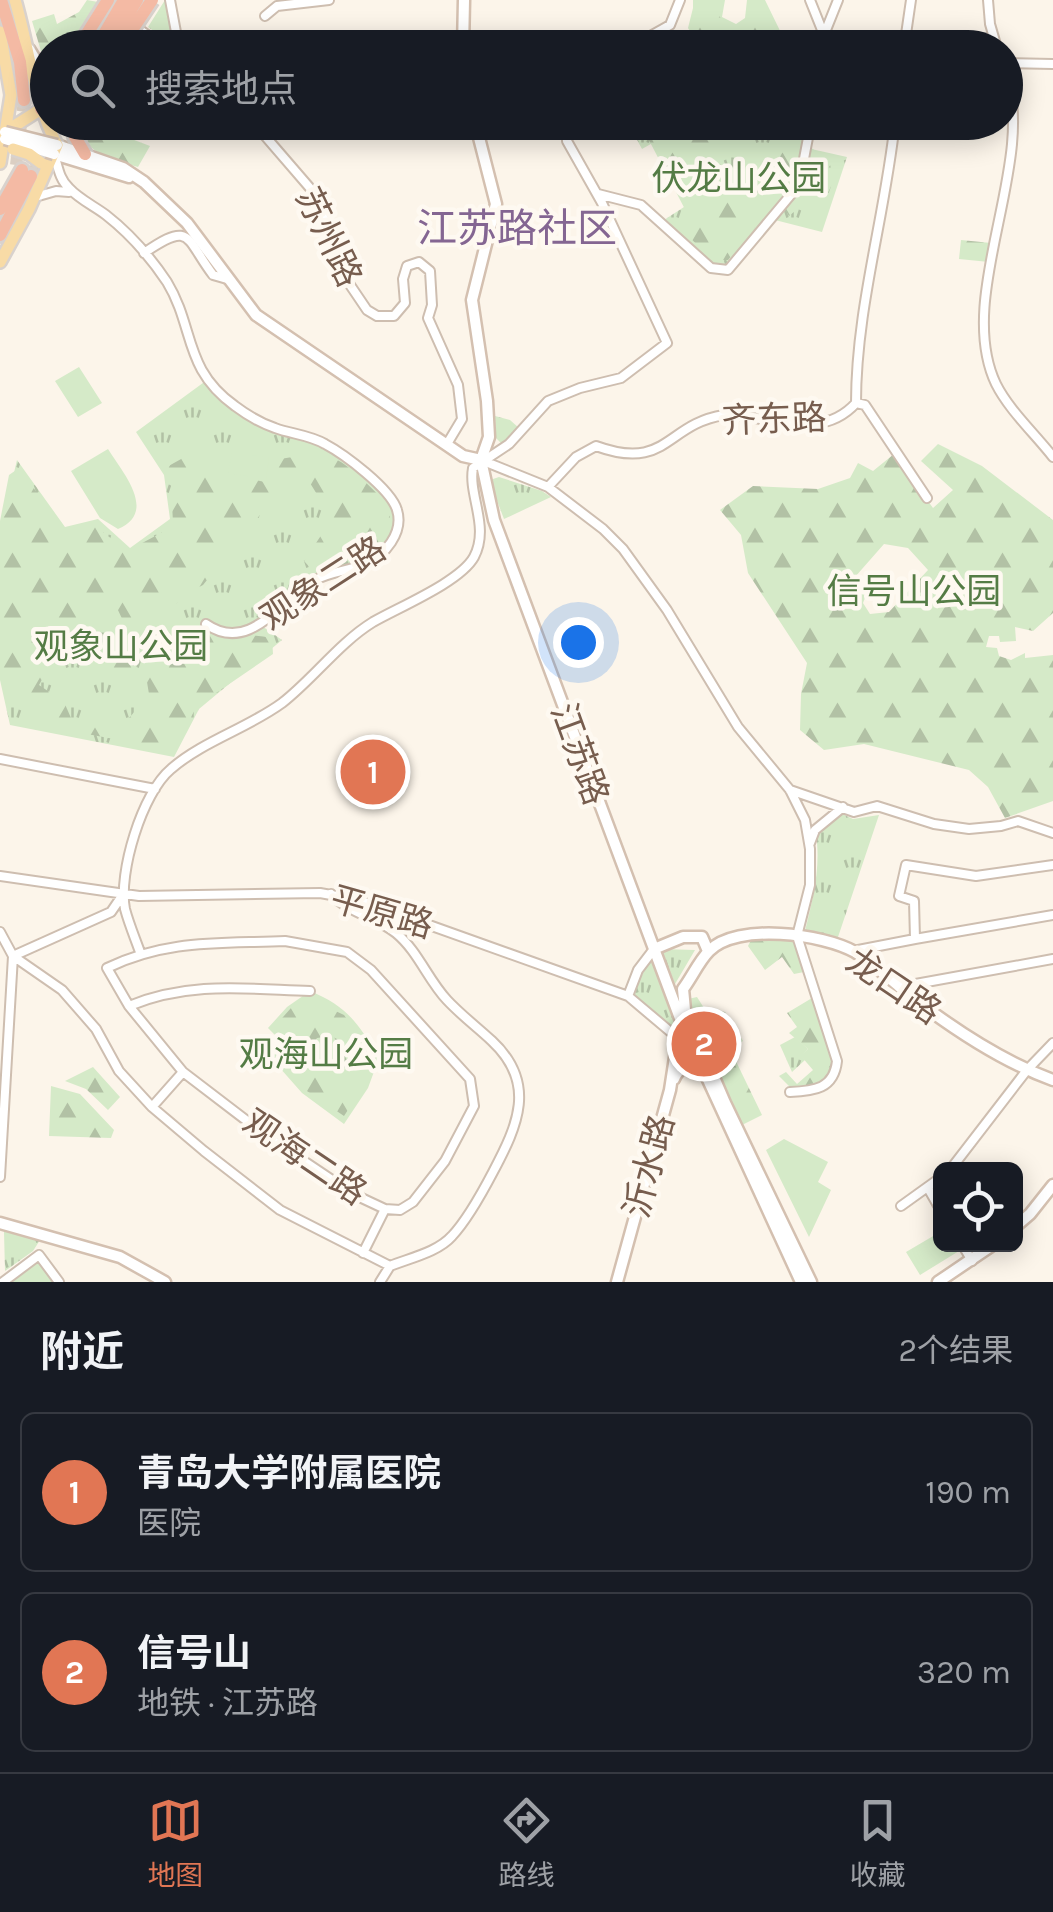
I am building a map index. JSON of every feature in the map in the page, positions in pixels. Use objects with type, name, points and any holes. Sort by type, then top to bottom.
[{"type":"highway","points":[[2,0],[20,62],[24,100]]},
{"type":"highway","points":[[106,30],[124,0]]},
{"type":"highway","points":[[119,30],[138,0]]},
{"type":"highway","points":[[132,30],[152,0]]},
{"type":"highway","points":[[88,30],[105,1]]},
{"type":"highway","points":[[56,150],[63,140]]},
{"type":"highway","points":[[78,140],[85,154]]},
{"type":"highway","points":[[3,204],[28,172]]},
{"type":"highway","points":[[0,235],[28,172]]},
{"type":"main road","points":[[16,0],[30,49]]},
{"type":"main road","points":[[463,30],[464,0]]},
{"type":"main road","points":[[0,32],[11,95],[4,144]]},
{"type":"main road","points":[[4,144],[30,117]]},
{"type":"main road","points":[[53,140],[56,150]]},
{"type":"main road","name":"江苏路","points":[[480,140],[496,204],[472,300],[487,401],[489,437],[481,460],[494,520],[681,1020],[811,1282]]},
{"type":"main road","points":[[4,144],[85,154],[124,168],[186,223],[268,325],[464,456],[481,460]]},
{"type":"main road","points":[[4,144],[42,163],[28,172]]},
{"type":"main road","points":[[28,172],[56,150]]},
{"type":"main road","points":[[56,150],[144,182]]},
{"type":"main road","points":[[0,262],[35,197],[28,172]]},
{"type":"main road","name":"龙口路","points":[[683,989],[708,951],[724,942],[763,931],[797,936],[852,951],[973,1040],[1053,1080]]},
{"type":"main road","name":"龙口路","points":[[654,949],[684,937],[724,942]]},
{"type":"main road","points":[[702,937],[708,951]]},
{"type":"main road","points":[[667,984],[674,990],[683,989]]},
{"type":"main road","name":"江苏路","points":[[683,989],[685,1010],[709,1072],[801,1282]]},
{"type":"main road","name":"沂水路","points":[[617,1282],[670,1090],[683,989]]},
{"type":"main road","points":[[670,1090],[681,1068],[700,1062]]},
{"type":"main road","points":[[670,1090],[680,1076],[694,1070],[709,1072]]},
{"type":"main road","points":[[1023,1220],[1053,1185]]},
{"type":"main road","points":[[0,1223],[120,1258],[164,1282]]},
{"type":"main road","points":[[938,1282],[984,1252]]},
{"type":"street","points":[[170,0],[176,30]]},
{"type":"street","points":[[265,16],[277,6],[329,0]]},
{"type":"street","points":[[661,30],[670,25],[680,0]]},
{"type":"street","points":[[810,0],[822,30]]},
{"type":"street","points":[[826,30],[838,0]]},
{"type":"street","points":[[907,30],[912,0]]},
{"type":"street","points":[[988,0],[992,30]]},
{"type":"street","points":[[105,1],[143,30]]},
{"type":"street","points":[[1023,63],[1053,64]]},
{"type":"street","name":"苏州路","points":[[269,140],[316,195],[344,276],[367,310],[377,316],[394,316],[405,303],[406,266],[419,262],[430,271],[432,305],[428,318],[458,385],[462,418],[447,444]]},
{"type":"street","points":[[140,952],[124,894],[138,816],[170,769],[281,703],[368,625],[463,570],[475,555],[478,538],[479,506],[471,479],[473,468],[509,444],[548,401],[621,378],[667,343],[567,140]]},
{"type":"street","points":[[596,193],[641,205],[710,268],[728,270],[799,185],[808,140]]},
{"type":"street","name":"齐东路","points":[[548,487],[576,457],[596,446],[621,456],[653,453],[690,428],[725,414],[808,425],[832,422],[856,403],[856,354],[893,140]]},
{"type":"street","points":[[1012,140],[984,327],[987,360],[998,387],[1053,457]]},
{"type":"street","name":"观象二路","points":[[56,150],[58,174],[68,188],[109,218],[169,285],[192,352],[207,380],[248,416],[323,442],[384,489],[398,510],[397,534],[378,557],[363,566],[338,569],[312,582],[262,625],[242,633],[219,631],[206,624]]},
{"type":"street","points":[[35,197],[56,191],[77,194]]},
{"type":"street","points":[[144,253],[170,235],[178,234],[190,239],[214,275],[227,278]]},
{"type":"street","points":[[856,403],[866,406],[928,498]]},
{"type":"street","points":[[481,460],[548,487],[603,529],[632,560],[738,727],[790,790],[805,820],[810,842],[810,886],[797,936],[837,1061],[836,1073],[828,1084],[814,1091],[790,1092]]},
{"type":"street","points":[[0,759],[155,788]]},
{"type":"street","points":[[790,790],[854,812],[877,806],[934,824],[969,829],[1018,820],[1053,834]]},
{"type":"street","points":[[810,842],[814,830],[843,807]]},
{"type":"street","points":[[914,939],[914,901],[899,896],[906,865],[976,876],[1053,865]]},
{"type":"street","name":"平原路","points":[[0,876],[124,894],[332,894],[358,900],[628,996],[679,1039]]},
{"type":"street","points":[[13,956],[111,912],[124,894]]},
{"type":"street","points":[[332,894],[339,902],[380,921],[400,936],[443,996],[496,1044],[514,1072],[522,1096],[501,1158],[451,1238],[430,1251],[390,1266],[382,1282]]},
{"type":"street","points":[[852,951],[1053,915]]},
{"type":"street","points":[[0,932],[13,956],[62,990],[96,1029],[119,1071],[152,1107],[280,1210],[390,1266]]},
{"type":"street","name":"观海二路","points":[[285,942],[347,952],[371,970],[470,1079],[474,1106],[445,1162],[414,1202],[400,1210],[385,1209],[313,1168],[183,1072],[129,1006],[107,968],[140,952],[193,945],[285,942]]},
{"type":"street","points":[[628,996],[638,970],[654,949]]},
{"type":"street","points":[[0,1177],[2,1085],[13,956]]},
{"type":"street","points":[[899,988],[1053,958]]},
{"type":"street","points":[[129,1006],[182,989],[310,991]]},
{"type":"street","points":[[956,1162],[1027,1070],[1053,1043]]},
{"type":"street","points":[[152,1107],[183,1072]]},
{"type":"street","points":[[901,1206],[933,1184]]},
{"type":"street","points":[[928,1188],[933,1197]]},
{"type":"street","points":[[363,1253],[385,1209]]},
{"type":"street","points":[[3,1282],[39,1255],[47,1235]]},
{"type":"street","points":[[967,1252],[972,1261]]},
{"type":"street","points":[[39,1255],[59,1282]]},
{"type":"green space","points":[[87,0],[98,2],[80,30],[35,30],[32,21],[54,14],[57,24],[79,12]]},
{"type":"green space","points":[[165,0],[166,0],[171,30],[148,27]]},
{"type":"green space","points":[[693,0],[722,0],[719,16],[731,30],[693,30]]},
{"type":"green space","points":[[695,0],[725,0],[722,17],[736,24],[745,18],[747,0],[765,0],[780,30],[689,30]]},
{"type":"green space","points":[[753,25],[761,30],[736,30]]},
{"type":"green space","points":[[134,140],[150,146],[138,167],[109,158],[87,141]]},
{"type":"green space","name":"伏龙山公园","points":[[637,140],[799,140],[798,146],[847,157],[822,232],[775,220],[720,272],[661,222],[687,205],[656,141],[642,149]]},
{"type":"green space","points":[[649,140],[723,140],[719,150],[725,199],[736,207],[758,202],[762,219],[728,260],[713,260],[686,234],[689,217]]},
{"type":"green space","points":[[806,140],[829,161],[834,180],[825,199],[806,202],[789,216],[773,142]]},
{"type":"green space","points":[[961,240],[991,243],[989,262],[959,259]]},
{"type":"green space","points":[[79,367],[102,403],[78,417],[55,381]]},
{"type":"green space","name":"观象山公园","points":[[207,380],[248,416],[323,442],[384,489],[397,510],[397,534],[378,557],[312,582],[262,626],[282,640],[199,709],[174,757],[10,725],[0,680],[0,532],[17,460],[65,527],[98,519],[130,548],[170,519],[164,475],[136,432]]},
{"type":"green space","points":[[495,416],[510,420],[519,428],[503,445],[496,438]]},
{"type":"green space","name":"信号山公园","points":[[938,444],[982,466],[1053,520],[1053,613],[1033,631],[1015,627],[1016,641],[1000,642],[999,636],[989,636],[986,647],[997,648],[999,656],[1011,660],[1025,653],[1025,658],[1053,655],[1053,801],[1005,818],[988,787],[969,770],[864,744],[824,750],[800,730],[807,663],[748,573],[741,535],[720,510],[753,486],[818,489],[850,478],[858,463],[873,471],[894,454],[933,508],[953,490],[921,461]],"holes":[[[884,544],[908,548],[928,570],[889,612],[870,614],[863,603],[868,590],[855,577]]]},
{"type":"green space","points":[[108,449],[128,480],[136,503],[130,522],[118,529],[100,518],[71,471]]},
{"type":"green space","points":[[199,449],[218,449],[215,472],[265,482],[280,459],[314,456],[338,460],[382,500],[390,518],[387,537],[366,557],[316,574],[304,561],[326,528],[328,512],[310,483],[268,505],[203,585],[184,595],[156,627],[134,632],[125,625],[117,608],[97,608],[66,636],[39,685],[64,702],[71,718],[105,729],[130,717],[149,694],[147,682],[124,688],[110,685],[94,670],[84,651],[115,638],[131,647],[129,664],[147,672],[160,668],[165,647],[185,649],[204,632],[272,638],[273,654],[197,706],[173,750],[44,726],[8,694],[0,676],[0,521],[9,475],[19,468],[65,531],[94,525],[127,551],[173,522],[171,486],[165,468]]},
{"type":"green space","points":[[232,452],[269,458],[266,479],[228,473]]},
{"type":"green space","points":[[499,477],[551,497],[504,519],[491,485]]},
{"type":"green space","points":[[840,813],[853,819],[879,815],[837,940],[805,931],[817,871],[816,834]]},
{"type":"green space","points":[[752,938],[793,941],[804,972],[794,974],[782,957],[765,970],[748,946]]},
{"type":"green space","points":[[661,949],[695,950],[675,984]]},
{"type":"green space","points":[[653,955],[678,1018],[673,1029],[631,995]]},
{"type":"green space","name":"观海山公园","points":[[310,991],[351,1017],[379,1058],[368,1088],[344,1124],[302,1093],[272,1059],[281,1041],[268,1028],[287,1007]]},
{"type":"green space","points":[[697,997],[704,1008],[725,1012],[743,1041],[730,1049],[762,1115],[740,1126],[689,1018],[688,999]]},
{"type":"green space","name":"观海山公园","points":[[308,998],[344,1015],[372,1053],[363,1087],[344,1116],[301,1087],[279,1060],[283,1042],[276,1025],[291,1008]],"holes":[[[317,1038],[337,1039],[337,1059],[330,1062],[317,1053]]]},
{"type":"green space","points":[[812,998],[828,1044],[830,1069],[824,1079],[812,1086],[792,1089],[779,1076],[786,1072],[797,1084],[813,1070],[801,1056],[808,1049],[789,1033],[797,1027],[787,1013]]},
{"type":"green space","points":[[795,1037],[808,1049],[802,1056],[805,1060],[792,1072],[780,1045]]},
{"type":"green space","points":[[93,1067],[120,1097],[108,1110],[86,1089],[65,1081]]},
{"type":"green space","points":[[51,1086],[80,1094],[114,1130],[111,1138],[49,1136]]},
{"type":"green space","points":[[784,1139],[828,1162],[818,1182],[831,1190],[809,1237],[766,1150]]},
{"type":"green space","points":[[13,1230],[40,1240],[33,1251],[5,1271],[4,1232]]},
{"type":"green space","points":[[933,1236],[933,1252],[957,1252],[920,1275],[906,1252]]},
{"type":"green space","points":[[40,1261],[55,1282],[12,1282]]},
{"type":"tunnel","points":[[16,165],[24,100]]},
{"type":"tunnel","points":[[31,176],[52,140]]},
{"type":"place","name":"青岛大学附属医院","points":[[373,772]]},
{"type":"place","name":"信号山","points":[[704,1044]]},
{"type":"district","name":"江苏路社区","points":[[517,228]]}]
